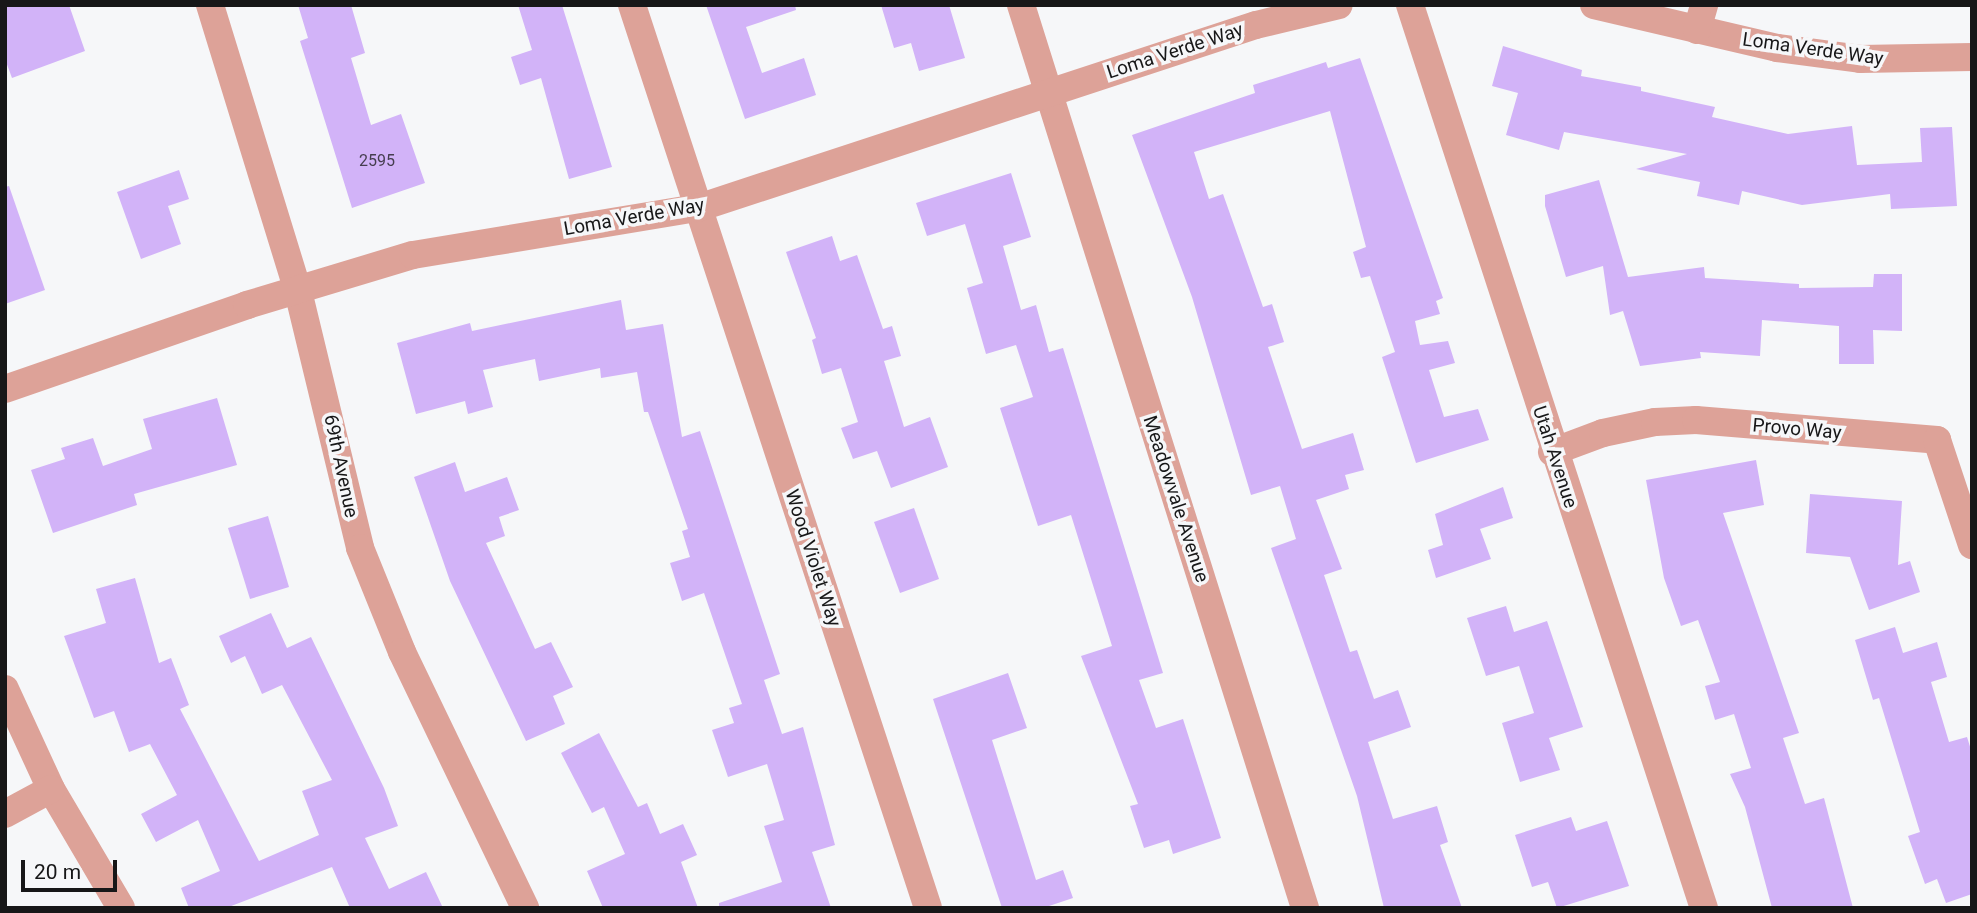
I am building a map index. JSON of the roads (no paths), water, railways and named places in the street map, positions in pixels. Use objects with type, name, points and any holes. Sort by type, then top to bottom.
[{"type":"street","name":"69th Avenue","points":[[210,5],[298,290],[360,548],[402,652],[525,908]]},
{"type":"street","name":"Wood Violet Way","points":[[632,5],[928,908]]},
{"type":"street","name":"Meadowvale Avenue","points":[[1021,5],[1305,908]]},
{"type":"street","name":"Loma Verde Way","points":[[5,388],[298,290],[413,255],[698,208],[1047,91],[1256,25],[1339,5]]},
{"type":"street","name":"Utah Avenue","points":[[1410,5],[1552,452],[1704,908]]},
{"type":"street","name":"Loma Verde Way","points":[[1594,5],[1700,18],[1777,48],[1860,59],[1972,57]]},
{"type":"street","name":"Provo Way","points":[[1552,452],[1603,433],[1655,422],[1696,420],[1937,440],[1972,545]]},
{"type":"street","points":[[5,689],[51,789],[121,908]]},
{"type":"street","points":[[5,814],[51,789]]}]
